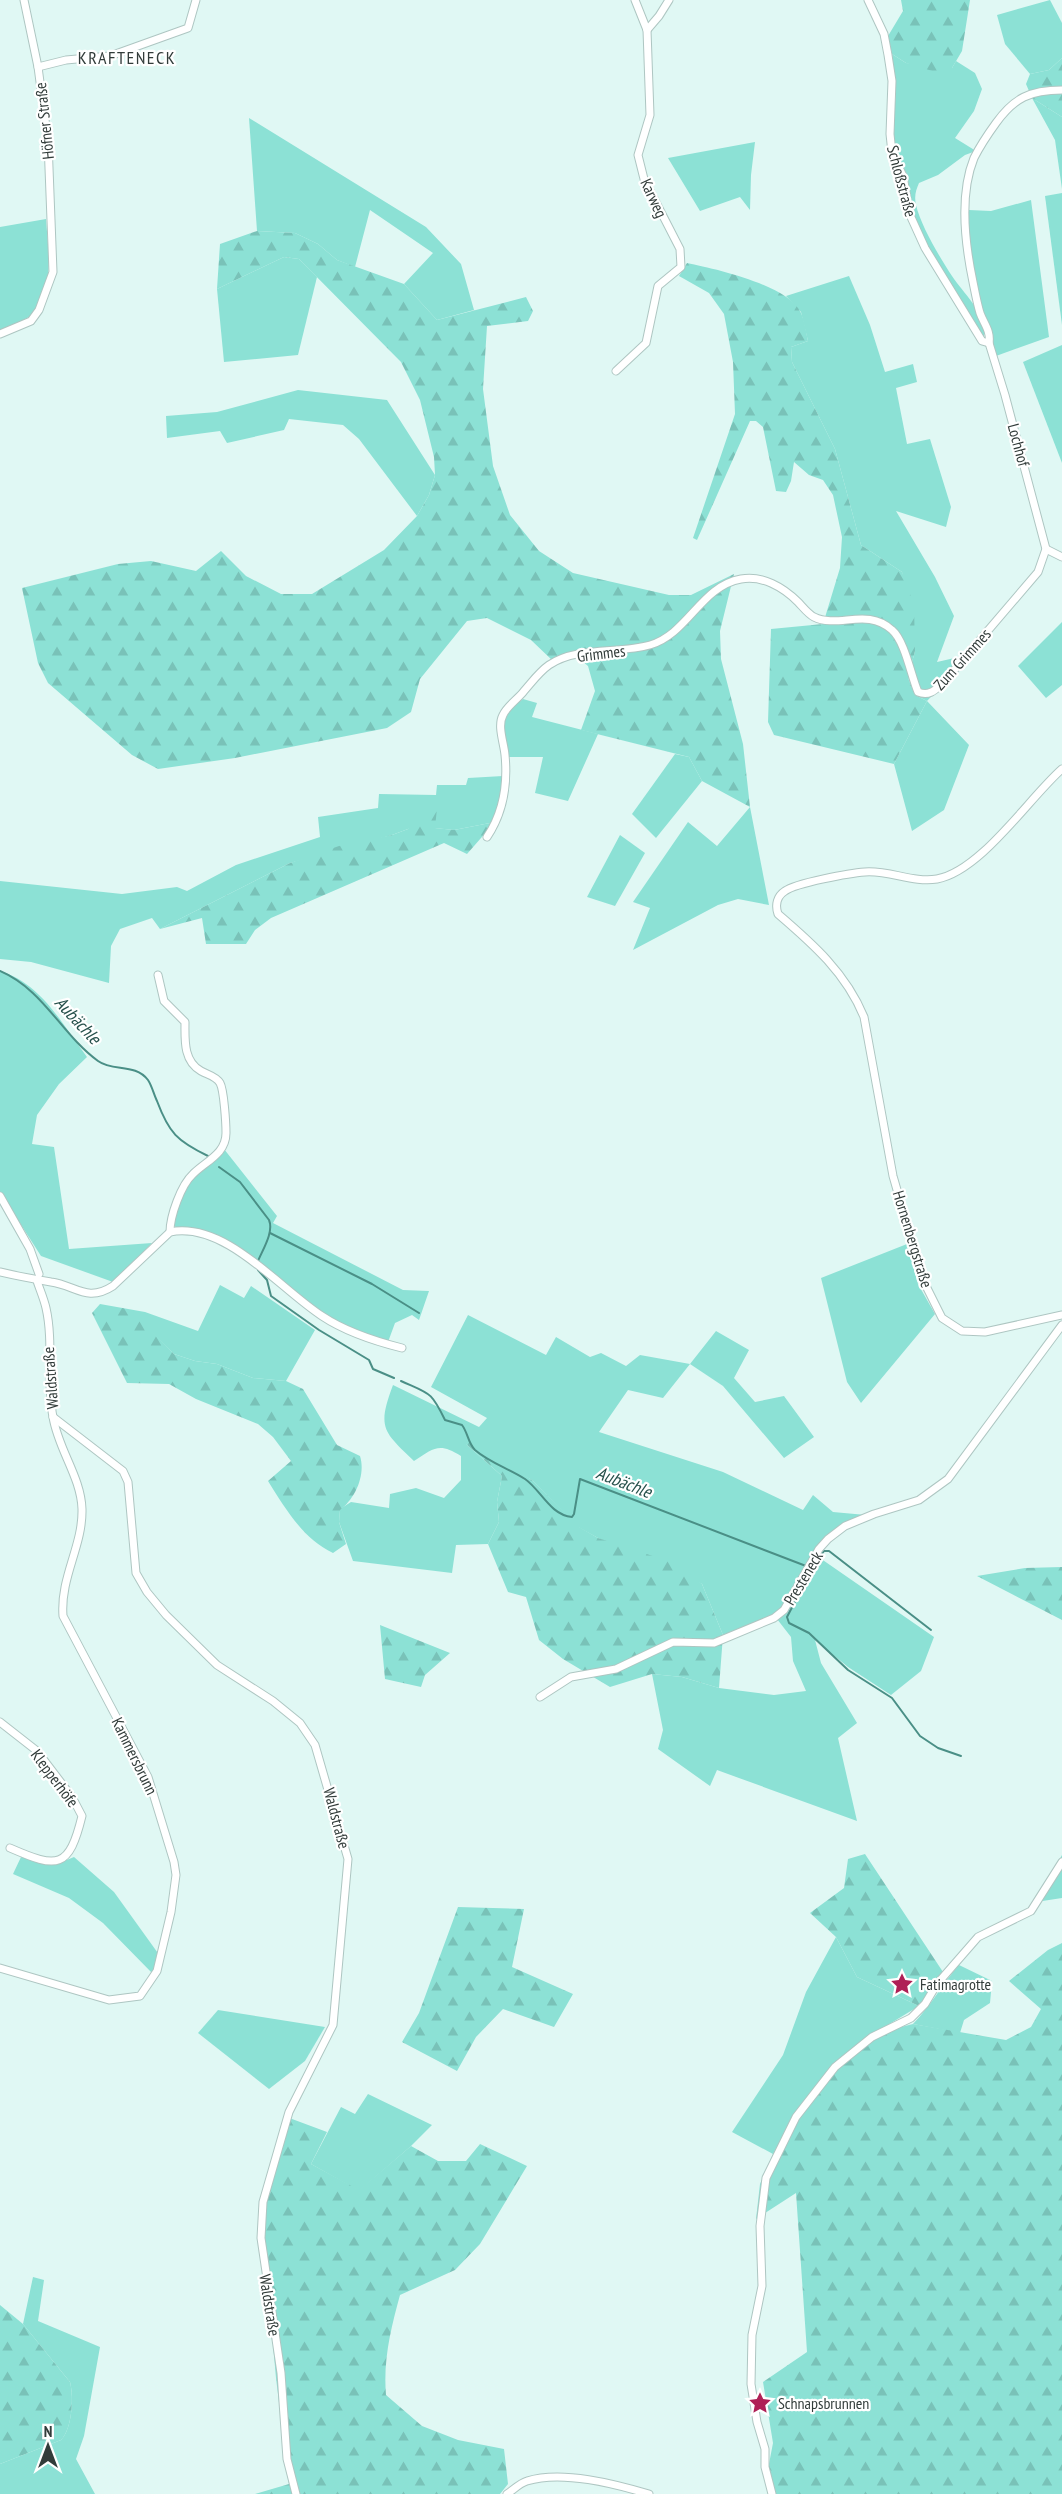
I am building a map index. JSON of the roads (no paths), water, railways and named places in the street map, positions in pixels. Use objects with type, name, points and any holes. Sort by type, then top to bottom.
[{"type":"street","points":[[24,0],[38,67]]},
{"type":"street","name":"Höfner Straße","points":[[0,334],[31,321],[39,310],[53,272],[48,142],[38,67],[66,60],[110,56],[188,28],[196,0]]},
{"type":"street","name":"Karweg","points":[[616,371],[646,343],[658,286],[681,267],[680,249],[644,179],[638,156],[650,115],[647,30],[635,0]]},
{"type":"street","points":[[647,30],[669,0]]},
{"type":"street","name":"Schloßstraße","points":[[868,0],[884,34],[892,81],[892,153],[903,176],[910,215],[925,248],[982,341],[989,343]]},
{"type":"street","name":"Lochhof","points":[[1046,549],[989,343],[990,336],[978,303],[967,242],[966,202],[974,159],[986,136],[1008,107],[1018,99],[1048,90],[1062,90]]},
{"type":"street","points":[[1046,549],[1062,557]]},
{"type":"street","name":"Zum Grimmes","points":[[813,617],[826,620],[846,618],[877,620],[893,630],[899,639],[918,692],[924,695],[931,693],[1038,572],[1046,549]]},
{"type":"street","name":"Grimmes","points":[[486,837],[501,810],[506,776],[501,724],[503,714],[549,665],[573,655],[628,650],[653,644],[672,634],[715,590],[741,579],[770,582],[788,592],[813,617]]},
{"type":"street","name":"Hornenbergstraße","points":[[1062,768],[979,856],[940,879],[927,880],[865,872],[792,886],[778,899],[776,908],[778,914],[827,958],[858,1001],[864,1017],[893,1176],[923,1280],[942,1318],[962,1331],[985,1332],[1062,1315]]},
{"type":"street","points":[[158,975],[164,1001],[185,1022],[185,1047],[191,1062],[199,1070],[221,1083],[226,1134],[223,1148],[219,1153],[191,1175],[170,1216],[170,1232]]},
{"type":"street","name":"Waldstraße","points":[[0,1196],[30,1249],[46,1309],[53,1417],[123,1471],[128,1482],[136,1573],[147,1592],[166,1615],[217,1665],[273,1701],[300,1723],[315,1745],[348,1859],[333,2025],[290,2112],[263,2202],[261,2238],[281,2373],[287,2459],[296,2494]]},
{"type":"street","points":[[0,1272],[38,1278],[76,1291],[103,1292],[170,1232],[182,1230],[195,1232],[223,1243],[247,1257],[322,1316],[367,1339],[402,1348]]},
{"type":"street","name":"Presteneck","points":[[540,1697],[571,1677],[616,1669],[673,1642],[714,1643],[774,1617],[784,1610],[819,1550],[828,1539],[845,1526],[919,1500],[948,1479],[1062,1325]]},
{"type":"street","name":"Kammersbrunn","points":[[0,1968],[109,2000],[140,1996],[157,1971],[171,1912],[176,1875],[148,1777],[63,1616],[64,1581],[81,1528],[82,1507],[77,1485],[63,1451],[53,1417]]},
{"type":"street","name":"Klepperhöfe","points":[[0,1722],[37,1751],[72,1797],[82,1816],[75,1844],[67,1856],[57,1861],[33,1858],[10,1848]]},
{"type":"street","points":[[772,2494],[765,2467],[765,2448],[757,2422],[751,2384],[752,2335],[762,2286],[760,2207],[766,2178],[796,2117],[835,2067],[872,2037],[911,2018],[925,2004],[937,1984],[978,1937],[1031,1911],[1062,1862]]},
{"type":"street","points":[[507,2494],[526,2481],[562,2477],[608,2482],[649,2494]]},
{"type":"waterway","name":"Aubächle","points":[[0,971],[29,989],[73,1038],[98,1061],[110,1066],[137,1071],[143,1075],[148,1080],[170,1129],[189,1146],[208,1156]]},
{"type":"waterway","name":"Aubächle","points":[[219,1167],[240,1182],[269,1220],[269,1235],[258,1261]]},
{"type":"waterway","points":[[270,1233],[372,1284],[419,1313]]},
{"type":"waterway","name":"Aubächle","points":[[258,1270],[267,1280],[271,1296],[319,1330],[369,1360],[373,1369],[394,1378]]},
{"type":"waterway","name":"Aubächle","points":[[401,1381],[429,1394],[445,1420],[462,1425],[475,1450],[525,1479],[552,1507],[564,1515],[572,1517],[574,1514],[580,1479],[806,1566]]},
{"type":"waterway","points":[[931,1630],[829,1551],[824,1551],[813,1567],[787,1617],[789,1623],[809,1633],[848,1670],[892,1698],[920,1736],[938,1748],[961,1756]]},
{"type":"place","name":"Fatimagrotte","points":[[902,1984]]},
{"type":"place","name":"Schnapsbrunnen","points":[[760,2403]]},
{"type":"district","name":"KRAFTENECK","points":[[127,57]]}]
